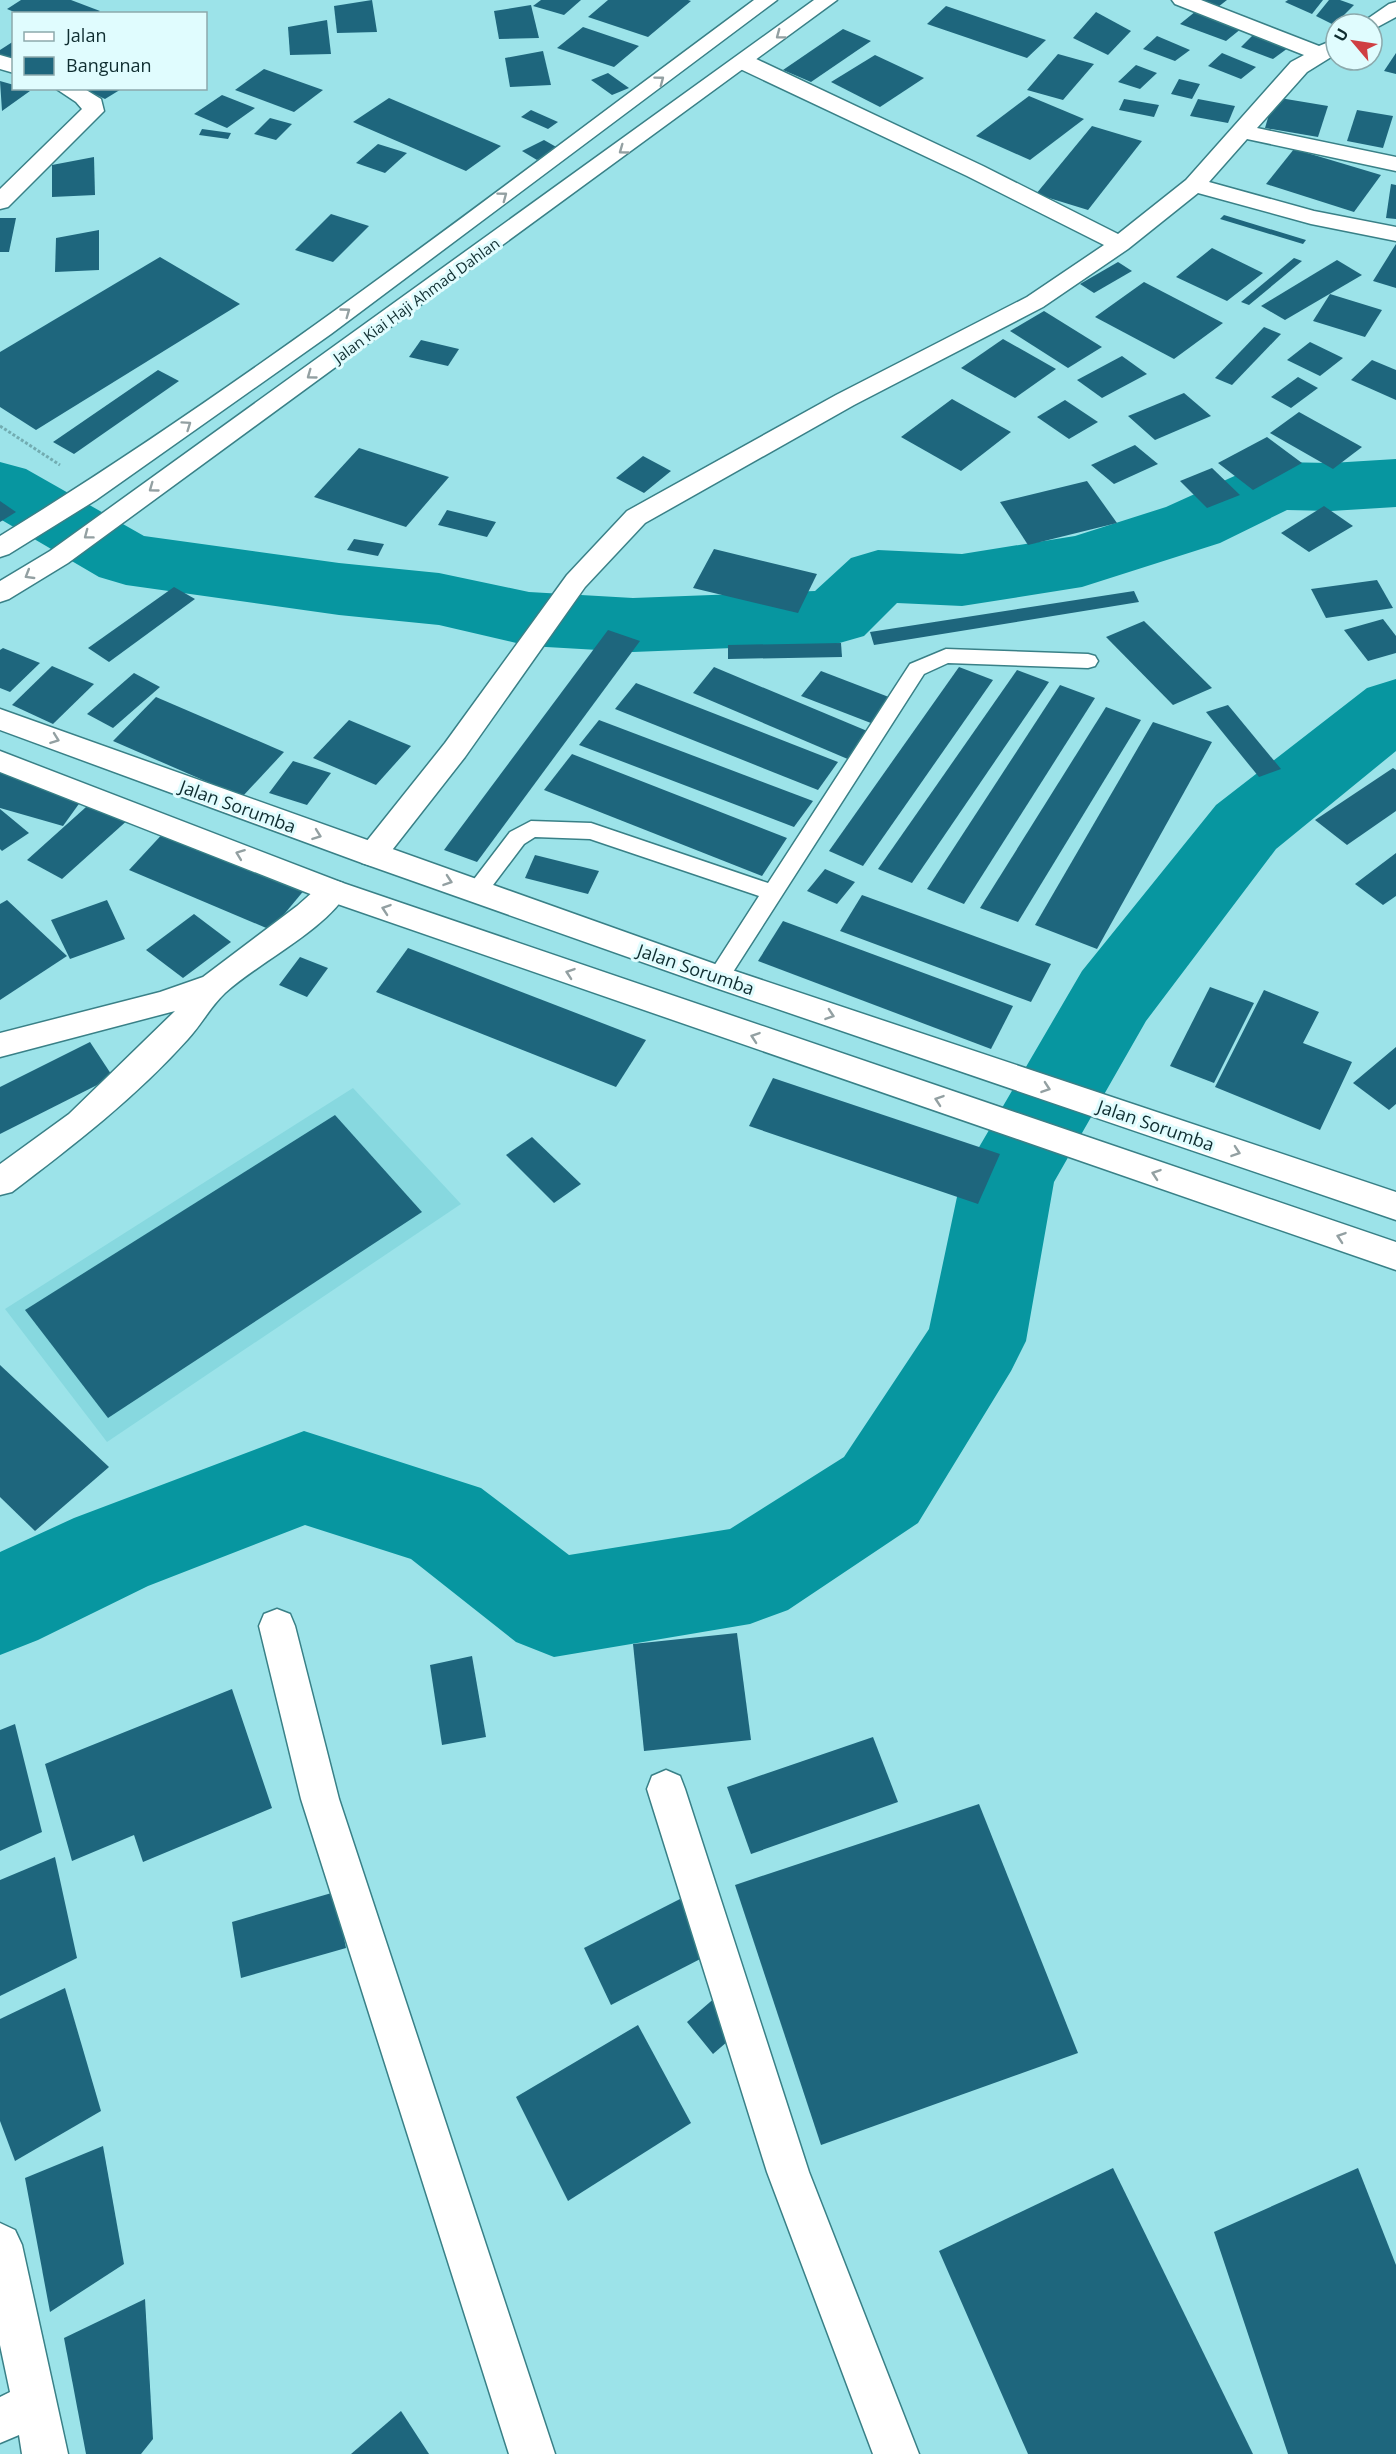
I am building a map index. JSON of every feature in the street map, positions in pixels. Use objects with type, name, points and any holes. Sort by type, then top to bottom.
[{"type":"street","name":"Jalan Kiai Haji Ahmad Dahlan","points":[[0,548],[92,491],[342,315],[767,0]]},
{"type":"street","name":"Jalan Kiai Haji Ahmad Dahlan","points":[[0,593],[58,557],[744,63],[827,0]]},
{"type":"street","points":[[1182,0],[1324,49]]},
{"type":"street","points":[[372,855],[455,750],[576,581],[636,517],[825,411],[1035,302],[1120,244],[1194,185],[1299,67],[1324,52]]},
{"type":"street","points":[[744,63],[975,171],[1120,244]]},
{"type":"street","points":[[0,202],[93,111],[93,104],[69,90]]},
{"type":"street","points":[[1240,131],[1396,164]]},
{"type":"street","points":[[1194,185],[1311,217],[1395,234]]},
{"type":"street","name":"Jalan Sorumba","points":[[0,719],[372,855],[718,977],[1396,1206]]},
{"type":"street","points":[[0,760],[333,891],[1396,1256]]},
{"type":"street","points":[[0,1182],[80,1124],[177,1031],[214,985],[308,914],[333,891]]},
{"type":"street","points":[[652,1001],[678,963]]},
{"type":"street","points":[[0,1045],[163,1003],[214,985]]},
{"type":"street","points":[[278,1626],[320,1799],[532,2454]]},
{"type":"street","points":[[666,1789],[788,2172],[896,2454]]},
{"type":"street","points":[[0,2245],[17,2412],[45,2454]]},
{"type":"lane","points":[[718,977],[917,669],[946,656],[1088,661]]},
{"type":"lane","points":[[476,891],[517,838],[531,829],[591,831],[774,893]]},
{"type":"path","points":[[0,426],[92,491]]},
{"type":"shaded area","points":[[353,1088],[461,1204],[107,1442],[5,1309]]},
{"type":"building","points":[[21,0],[71,0],[100,11],[14,12],[7,9]]},
{"type":"building","points":[[372,0],[377,32],[337,33],[334,6]]},
{"type":"building","points":[[541,0],[581,0],[564,15],[533,6]]},
{"type":"building","points":[[608,0],[691,1],[648,37],[588,17]]},
{"type":"building","points":[[1194,0],[1227,0],[1218,7]]},
{"type":"building","points":[[1288,0],[1323,0],[1312,14],[1285,2]]},
{"type":"building","points":[[1329,0],[1340,0],[1354,5],[1347,12],[1324,12],[1324,20],[1316,16]]},
{"type":"building","points":[[531,5],[539,38],[499,39],[494,11]]},
{"type":"building","points":[[946,6],[1046,40],[1027,58],[927,24]]},
{"type":"building","points":[[1201,7],[1247,24],[1226,41],[1180,24]]},
{"type":"building","points":[[1096,12],[1131,31],[1108,55],[1073,38]]},
{"type":"building","points":[[327,20],[331,54],[290,55],[288,27]]},
{"type":"building","points":[[583,27],[639,46],[614,67],[557,48]]},
{"type":"building","points":[[843,29],[871,41],[811,82],[783,70]]},
{"type":"building","points":[[1254,34],[1288,48],[1273,59],[1241,47]]},
{"type":"building","points":[[1157,36],[1190,50],[1175,61],[1143,49]]},
{"type":"building","points":[[12,42],[12,60],[0,56],[0,50]]},
{"type":"building","points":[[543,51],[551,85],[510,87],[505,58]]},
{"type":"building","points":[[1222,53],[1256,67],[1241,79],[1208,66]]},
{"type":"building","points":[[1396,53],[1396,74],[1384,71]]},
{"type":"building","points":[[1058,54],[1094,64],[1063,100],[1027,90]]},
{"type":"building","points":[[875,55],[924,78],[880,107],[831,82]]},
{"type":"building","points":[[1136,65],[1157,73],[1140,89],[1118,82]]},
{"type":"building","points":[[264,69],[323,90],[294,112],[235,90]]},
{"type":"building","points":[[608,73],[629,88],[612,95],[591,80]]},
{"type":"building","points":[[1179,79],[1200,84],[1192,99],[1171,94]]},
{"type":"building","points":[[0,81],[12,84],[12,90],[30,91],[2,111]]},
{"type":"building","points":[[86,90],[120,90],[105,99]]},
{"type":"building","points":[[222,95],[255,108],[227,128],[194,114]]},
{"type":"building","points":[[1029,96],[1084,119],[1030,160],[976,136]]},
{"type":"building","points":[[1274,97],[1328,106],[1318,137],[1265,128]]},
{"type":"building","points":[[389,98],[501,146],[466,171],[353,122]]},
{"type":"building","points":[[1124,99],[1159,105],[1154,117],[1119,110]]},
{"type":"building","points":[[1198,99],[1235,106],[1228,123],[1190,116]]},
{"type":"building","points":[[531,110],[558,122],[548,129],[521,117]]},
{"type":"building","points":[[1357,110],[1393,116],[1383,148],[1347,141]]},
{"type":"building","points":[[270,118],[292,124],[276,140],[254,134]]},
{"type":"building","points":[[1092,126],[1142,141],[1088,210],[1036,194]]},
{"type":"building","points":[[202,129],[231,133],[228,139],[199,135]]},
{"type":"building","points":[[544,140],[558,148],[537,160],[522,151]]},
{"type":"building","points":[[378,144],[407,153],[385,173],[356,163]]},
{"type":"building","points":[[1294,149],[1381,175],[1354,212],[1266,184]]},
{"type":"building","points":[[94,157],[95,195],[52,197],[52,165]]},
{"type":"building","points":[[1391,184],[1396,185],[1396,219],[1386,218]]},
{"type":"building","points":[[331,214],[369,226],[333,262],[295,250]]},
{"type":"building","points":[[1224,215],[1306,240],[1303,244],[1220,219]]},
{"type":"building","points":[[0,218],[16,218],[9,252],[0,252]]},
{"type":"building","points":[[99,230],[99,270],[55,272],[56,238]]},
{"type":"building","points":[[1396,244],[1396,288],[1373,281]]},
{"type":"building","points":[[1212,248],[1263,273],[1227,301],[1176,277]]},
{"type":"building","points":[[160,257],[240,304],[36,430],[0,407],[0,352]]},
{"type":"building","points":[[1294,258],[1302,261],[1249,305],[1241,302]]},
{"type":"building","points":[[1337,260],[1362,275],[1285,320],[1261,306]]},
{"type":"building","points":[[1118,262],[1132,271],[1094,293],[1080,284]]},
{"type":"building","points":[[1144,282],[1223,323],[1174,359],[1095,317]]},
{"type":"building","points":[[1330,294],[1382,310],[1365,337],[1313,321]]},
{"type":"building","points":[[1044,311],[1102,347],[1068,368],[1010,331]]},
{"type":"building","points":[[1264,327],[1281,334],[1232,385],[1215,378]]},
{"type":"building","points":[[1003,339],[1056,369],[1015,398],[961,368]]},
{"type":"building","points":[[421,340],[459,349],[448,366],[409,357]]},
{"type":"building","points":[[1310,342],[1343,358],[1320,376],[1287,360]]},
{"type":"building","points":[[1122,356],[1147,374],[1102,398],[1077,380]]},
{"type":"building","points":[[1372,360],[1396,370],[1396,400],[1351,380]]},
{"type":"building","points":[[158,370],[179,381],[74,454],[53,442]]},
{"type":"building","points":[[1298,377],[1318,388],[1291,408],[1271,397]]},
{"type":"building","points":[[1184,393],[1211,416],[1155,440],[1128,416]]},
{"type":"building","points":[[952,399],[1011,432],[961,471],[901,437]]},
{"type":"building","points":[[1065,400],[1098,422],[1069,439],[1037,417]]},
{"type":"building","points":[[1299,412],[1362,447],[1333,469],[1270,433]]},
{"type":"building","points":[[1267,437],[1302,463],[1253,490],[1218,463]]},
{"type":"building","points":[[1135,445],[1158,464],[1114,484],[1091,465]]},
{"type":"building","points":[[359,448],[449,477],[406,527],[314,497]]},
{"type":"building","points":[[643,456],[671,471],[644,493],[616,478]]},
{"type":"building","points":[[1212,468],[1240,495],[1207,508],[1180,481]]},
{"type":"building","points":[[1087,481],[1117,523],[1028,545],[1000,502]]},
{"type":"building","points":[[0,501],[16,512],[0,522]]},
{"type":"building","points":[[1324,506],[1353,526],[1309,552],[1281,533]]},
{"type":"building","points":[[447,510],[496,522],[487,537],[438,525]]},
{"type":"building","points":[[354,539],[384,544],[378,556],[347,550]]},
{"type":"building","points":[[714,549],[817,574],[798,613],[693,588]]},
{"type":"building","points":[[1377,580],[1393,608],[1326,618],[1311,589]]},
{"type":"building","points":[[174,587],[195,599],[109,662],[88,648]]},
{"type":"building","points":[[1134,591],[1139,602],[874,645],[870,632]]},
{"type":"building","points":[[1383,619],[1396,636],[1396,653],[1368,661],[1344,630]]},
{"type":"building","points":[[1144,621],[1212,688],[1173,705],[1106,637]]},
{"type":"building","points":[[608,630],[640,641],[477,862],[444,850]]},
{"type":"building","points":[[841,643],[842,657],[728,659],[728,645]]},
{"type":"building","points":[[3,648],[40,663],[10,692],[0,688],[0,650]]},
{"type":"building","points":[[52,666],[94,684],[53,724],[12,705]]},
{"type":"building","points":[[714,667],[872,733],[850,760],[693,693]]},
{"type":"building","points":[[959,667],[993,680],[863,866],[829,851]]},
{"type":"building","points":[[1017,670],[1049,682],[912,883],[878,869]]},
{"type":"building","points":[[821,671],[894,699],[876,725],[801,696]]},
{"type":"building","points":[[134,673],[160,687],[113,728],[87,714]]},
{"type":"building","points":[[636,683],[838,762],[818,790],[615,709]]},
{"type":"building","points":[[1060,685],[1095,698],[964,904],[927,889]]},
{"type":"building","points":[[156,697],[284,752],[242,797],[113,741]]},
{"type":"building","points":[[1228,705],[1281,769],[1259,777],[1206,712]]},
{"type":"building","points":[[1106,707],[1141,720],[1018,922],[980,908]]},
{"type":"building","points":[[349,720],[411,746],[376,785],[313,758]]},
{"type":"building","points":[[599,720],[813,801],[794,827],[579,745]]},
{"type":"building","points":[[1153,722],[1212,742],[1097,949],[1035,925]]},
{"type":"building","points":[[572,754],[787,838],[762,876],[544,790]]},
{"type":"building","points":[[293,761],[331,773],[307,805],[269,793]]},
{"type":"building","points":[[1393,768],[1396,770],[1396,811],[1347,845],[1315,820]]},
{"type":"building","points":[[0,771],[86,794],[63,826],[0,808]]},
{"type":"building","points":[[95,799],[130,818],[62,879],[27,860]]},
{"type":"building","points":[[0,809],[29,833],[2,851],[0,849]]},
{"type":"building","points":[[167,829],[306,888],[271,930],[129,870]]},
{"type":"building","points":[[1396,853],[1396,896],[1383,905],[1355,884]]},
{"type":"building","points":[[535,855],[599,871],[588,894],[525,878]]},
{"type":"building","points":[[825,869],[855,882],[837,904],[807,891]]},
{"type":"building","points":[[862,895],[1051,964],[1031,1002],[840,931]]},
{"type":"building","points":[[7,900],[67,956],[0,1000],[0,904]]},
{"type":"building","points":[[107,900],[125,939],[70,959],[51,920]]},
{"type":"building","points":[[194,914],[231,942],[183,978],[146,950]]},
{"type":"building","points":[[783,921],[1013,1006],[991,1049],[758,961]]},
{"type":"building","points":[[408,948],[646,1040],[616,1087],[376,992]]},
{"type":"building","points":[[300,957],[328,968],[307,997],[279,985]]},
{"type":"building","points":[[1210,987],[1254,1003],[1214,1083],[1170,1066]]},
{"type":"building","points":[[1264,990],[1319,1012],[1303,1043],[1352,1062],[1320,1130],[1215,1087]]},
{"type":"building","points":[[90,1042],[113,1077],[0,1134],[0,1087]]},
{"type":"building","points":[[1396,1047],[1396,1104],[1389,1110],[1353,1083]]},
{"type":"building","points":[[773,1078],[1000,1154],[978,1204],[749,1126]]},
{"type":"building","points":[[335,1115],[422,1212],[108,1418],[25,1310]]},
{"type":"building","points":[[532,1137],[581,1184],[554,1203],[506,1155]]},
{"type":"building","points":[[0,1365],[109,1467],[35,1531],[0,1497]]},
{"type":"building","points":[[737,1633],[751,1740],[644,1751],[633,1644]]},
{"type":"building","points":[[472,1656],[486,1737],[442,1745],[430,1665]]},
{"type":"building","points":[[232,1689],[272,1808],[143,1862],[134,1835],[72,1861],[45,1764]]},
{"type":"building","points":[[15,1724],[42,1832],[0,1851],[0,1730]]},
{"type":"building","points":[[873,1737],[898,1802],[751,1854],[727,1787]]},
{"type":"building","points":[[979,1804],[1078,2053],[821,2145],[735,1885]]},
{"type":"building","points":[[55,1857],[77,1958],[0,1996],[0,1880]]},
{"type":"building","points":[[335,1892],[346,1948],[241,1978],[232,1922]]},
{"type":"building","points":[[680,1899],[708,1955],[611,2005],[584,1948]]},
{"type":"building","points":[[65,1988],[101,2111],[15,2161],[0,2121],[0,2019]]},
{"type":"building","points":[[717,1996],[742,2029],[713,2054],[687,2022]]},
{"type":"building","points":[[638,2025],[691,2123],[568,2201],[516,2097]]},
{"type":"building","points":[[103,2146],[124,2264],[50,2312],[25,2178]]},
{"type":"building","points":[[1113,2168],[1253,2454],[1028,2454],[939,2251]]},
{"type":"building","points":[[1358,2168],[1396,2265],[1396,2454],[1288,2454],[1214,2232]]},
{"type":"building","points":[[145,2299],[153,2439],[141,2454],[86,2454],[64,2338]]},
{"type":"building","points":[[401,2411],[429,2454],[351,2454]]},
{"type":"waterway","points":[[0,486],[126,559],[339,589],[439,599],[529,619],[633,625],[733,623],[836,617],[878,576],[962,580],[1082,561],[1193,525],[1276,486],[1331,487],[1396,483]]},
{"type":"waterway","points":[[0,1605],[111,1552],[304,1478],[444,1522],[554,1607],[750,1575],[881,1490],[976,1341],[1008,1178],[1114,996],[1246,827],[1396,708]]}]
